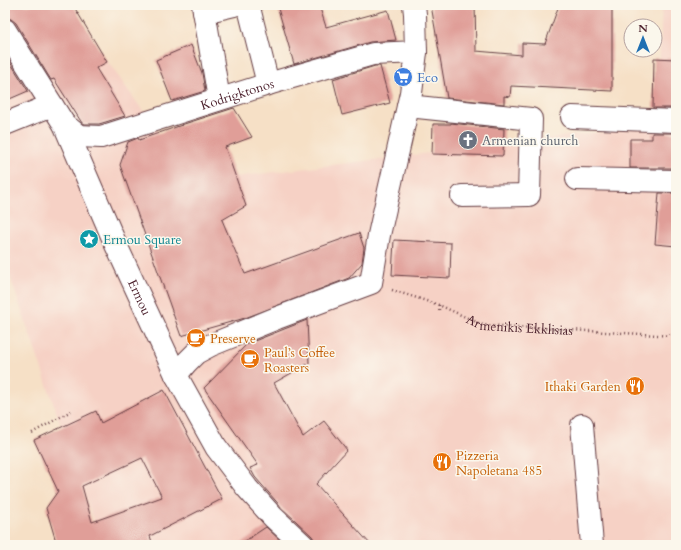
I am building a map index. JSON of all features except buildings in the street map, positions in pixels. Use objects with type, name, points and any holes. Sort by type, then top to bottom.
[{"type":"street","points":[[220,99],[203,8],[234,5]]},
{"type":"street","points":[[244,5],[250,12],[268,84]]},
{"type":"street","points":[[176,375],[196,354],[211,345],[277,318],[371,283],[379,235],[411,93],[416,52],[414,5]]},
{"type":"street","name":"Ermou","points":[[5,30],[64,124],[116,245],[176,375],[216,447],[247,488],[273,517],[303,545]]},
{"type":"street","name":"Kodrigktonos","points":[[64,124],[79,136],[101,137],[268,84],[373,54],[416,52]]},
{"type":"street","points":[[5,124],[52,105]]},
{"type":"street","points":[[408,106],[531,119],[529,195],[462,196]]},
{"type":"street","points":[[572,116],[676,121]]},
{"type":"street","points":[[578,179],[676,181]]},
{"type":"street","points":[[582,425],[592,545]]},
{"type":"path","name":"Armenikis Ekklisias","points":[[371,283],[439,305],[483,325],[676,336]]},
{"type":"path","points":[[439,305],[439,312]]},
{"type":"path","points":[[32,433],[71,411]]},
{"type":"path","points":[[549,542],[560,545]]},
{"type":"shaded area","points":[[5,5],[67,5],[194,182],[657,125],[660,58],[663,58],[662,5],[676,5],[676,545],[102,545],[5,262]]},
{"type":"place","name":"Eco","points":[[403,77]]},
{"type":"place","name":"Armenian church","points":[[468,140]]},
{"type":"place","name":"Ermou Square","points":[[89,239]]},
{"type":"place","name":"Preserve","points":[[196,338]]},
{"type":"place","name":"Paul’s Coffee Roasters","points":[[250,359]]},
{"type":"place","name":"Ithaki Garden","points":[[635,386]]},
{"type":"place","name":"Pizzeria Napoletana 485","points":[[442,462]]}]
